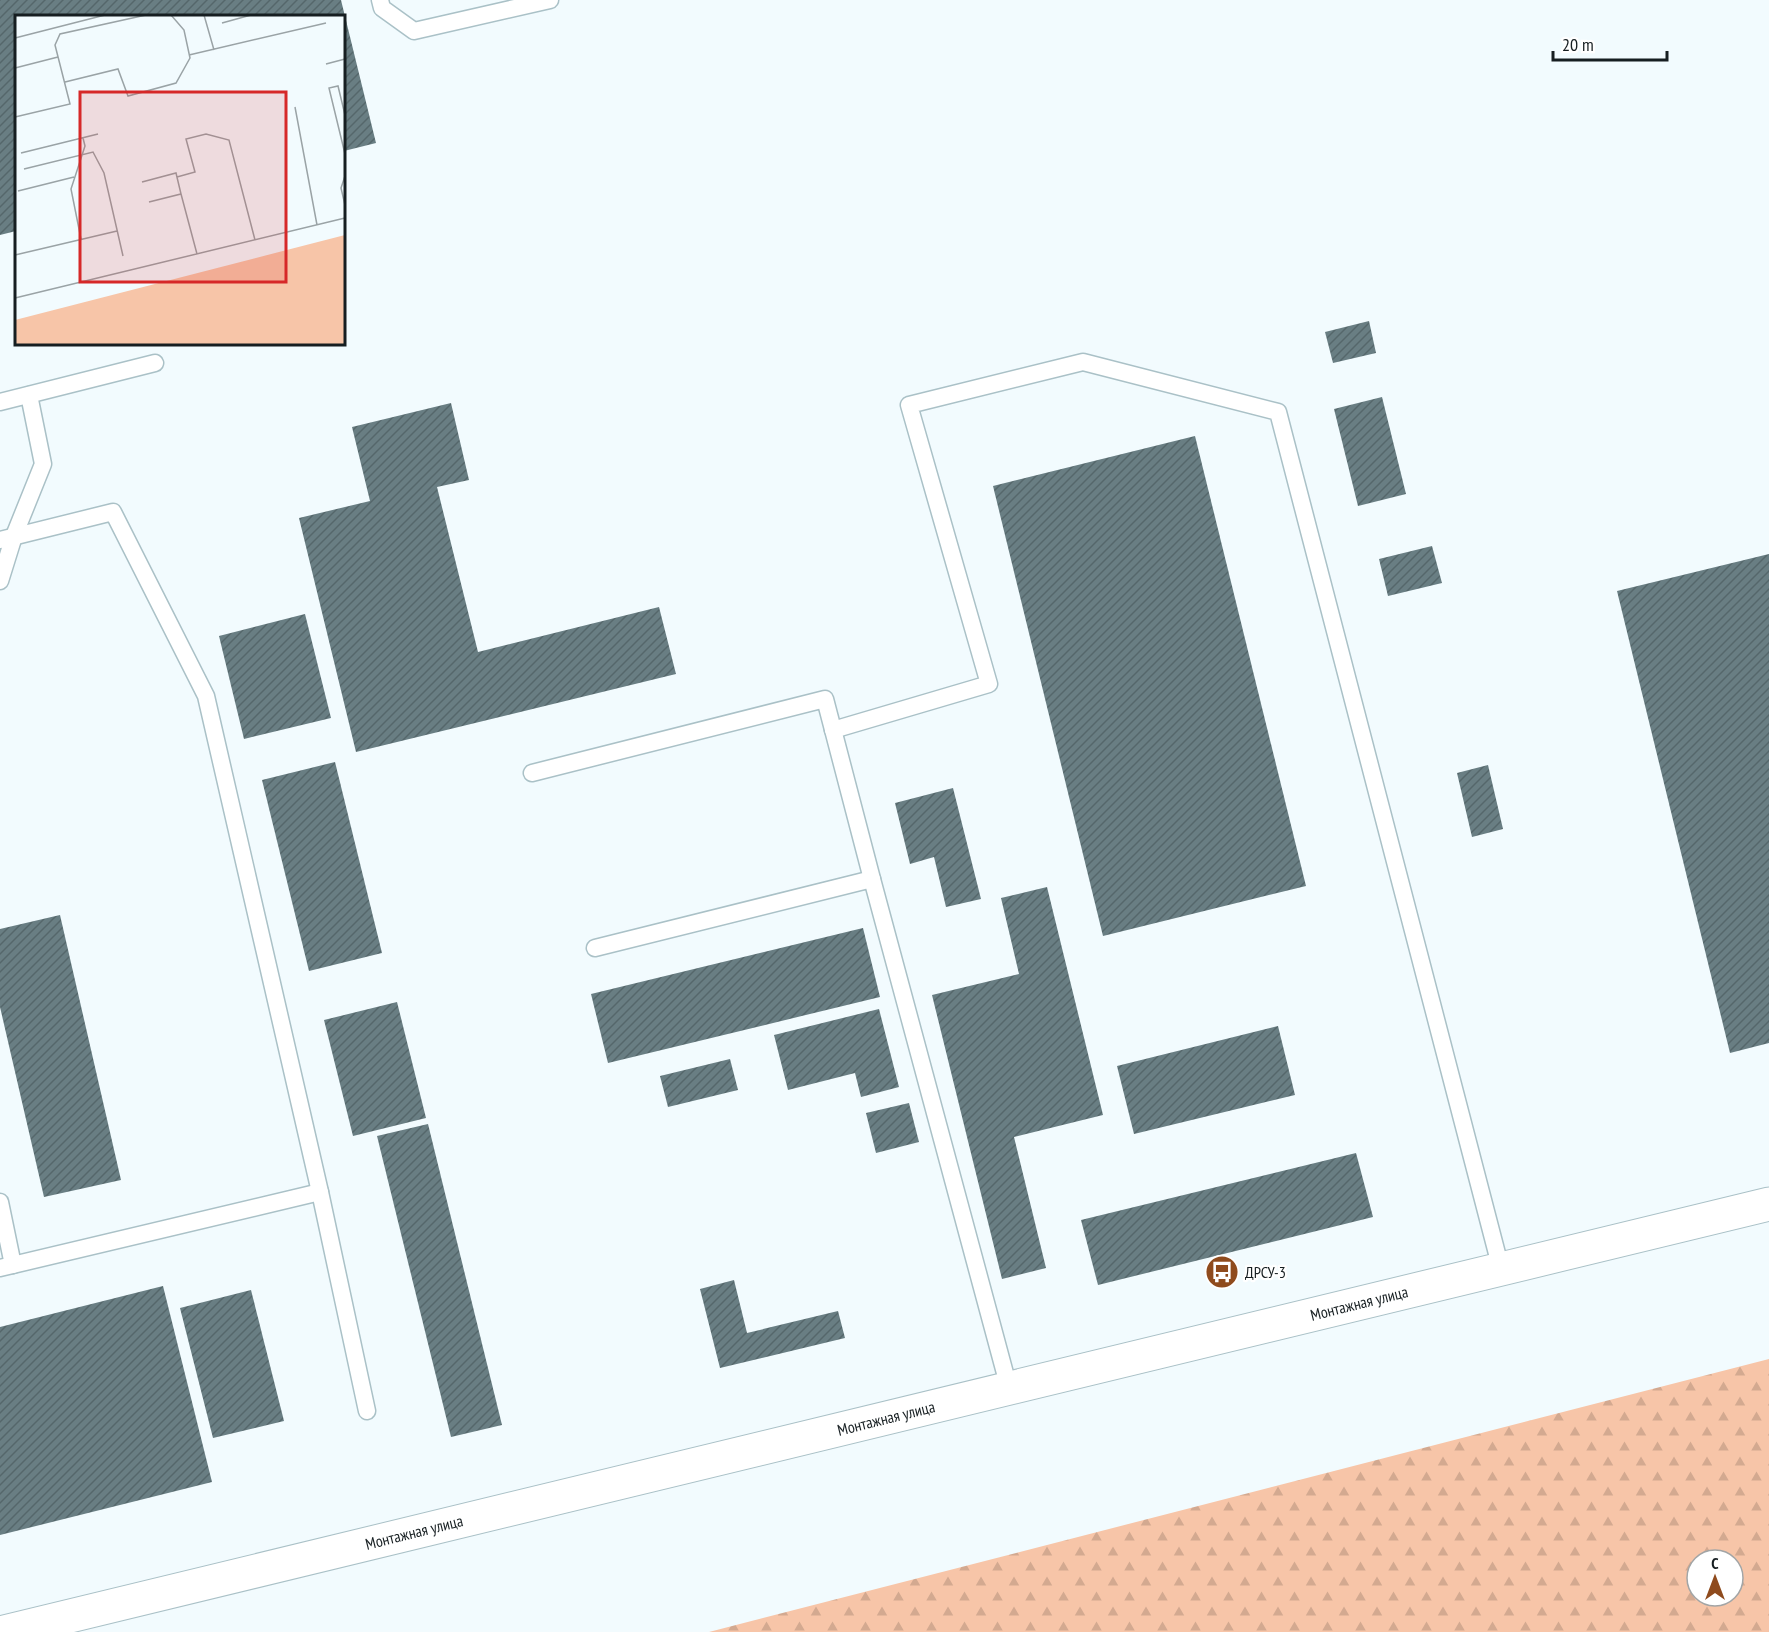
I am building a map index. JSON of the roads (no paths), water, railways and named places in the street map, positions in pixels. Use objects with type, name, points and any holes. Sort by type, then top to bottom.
[{"type":"street","name":"Монтажная улица","points":[[4,1632],[1769,1204]]},
{"type":"lane","points":[[380,0],[382,8],[414,32],[550,0]]},
{"type":"lane","points":[[833,730],[989,684],[909,405],[1083,362],[1278,412],[1501,1269]]},
{"type":"lane","points":[[0,402],[155,363]]},
{"type":"lane","points":[[0,581],[7,538],[43,464],[28,395]]},
{"type":"lane","points":[[7,538],[113,512],[206,696],[320,1192],[367,1411]]},
{"type":"lane","points":[[532,773],[825,699],[1009,1388]]},
{"type":"lane","points":[[595,948],[872,879]]},
{"type":"lane","points":[[0,1202],[7,1266],[320,1192]]},
{"type":"place","name":"ДРСУ-3","points":[[1222,1272]]}]
